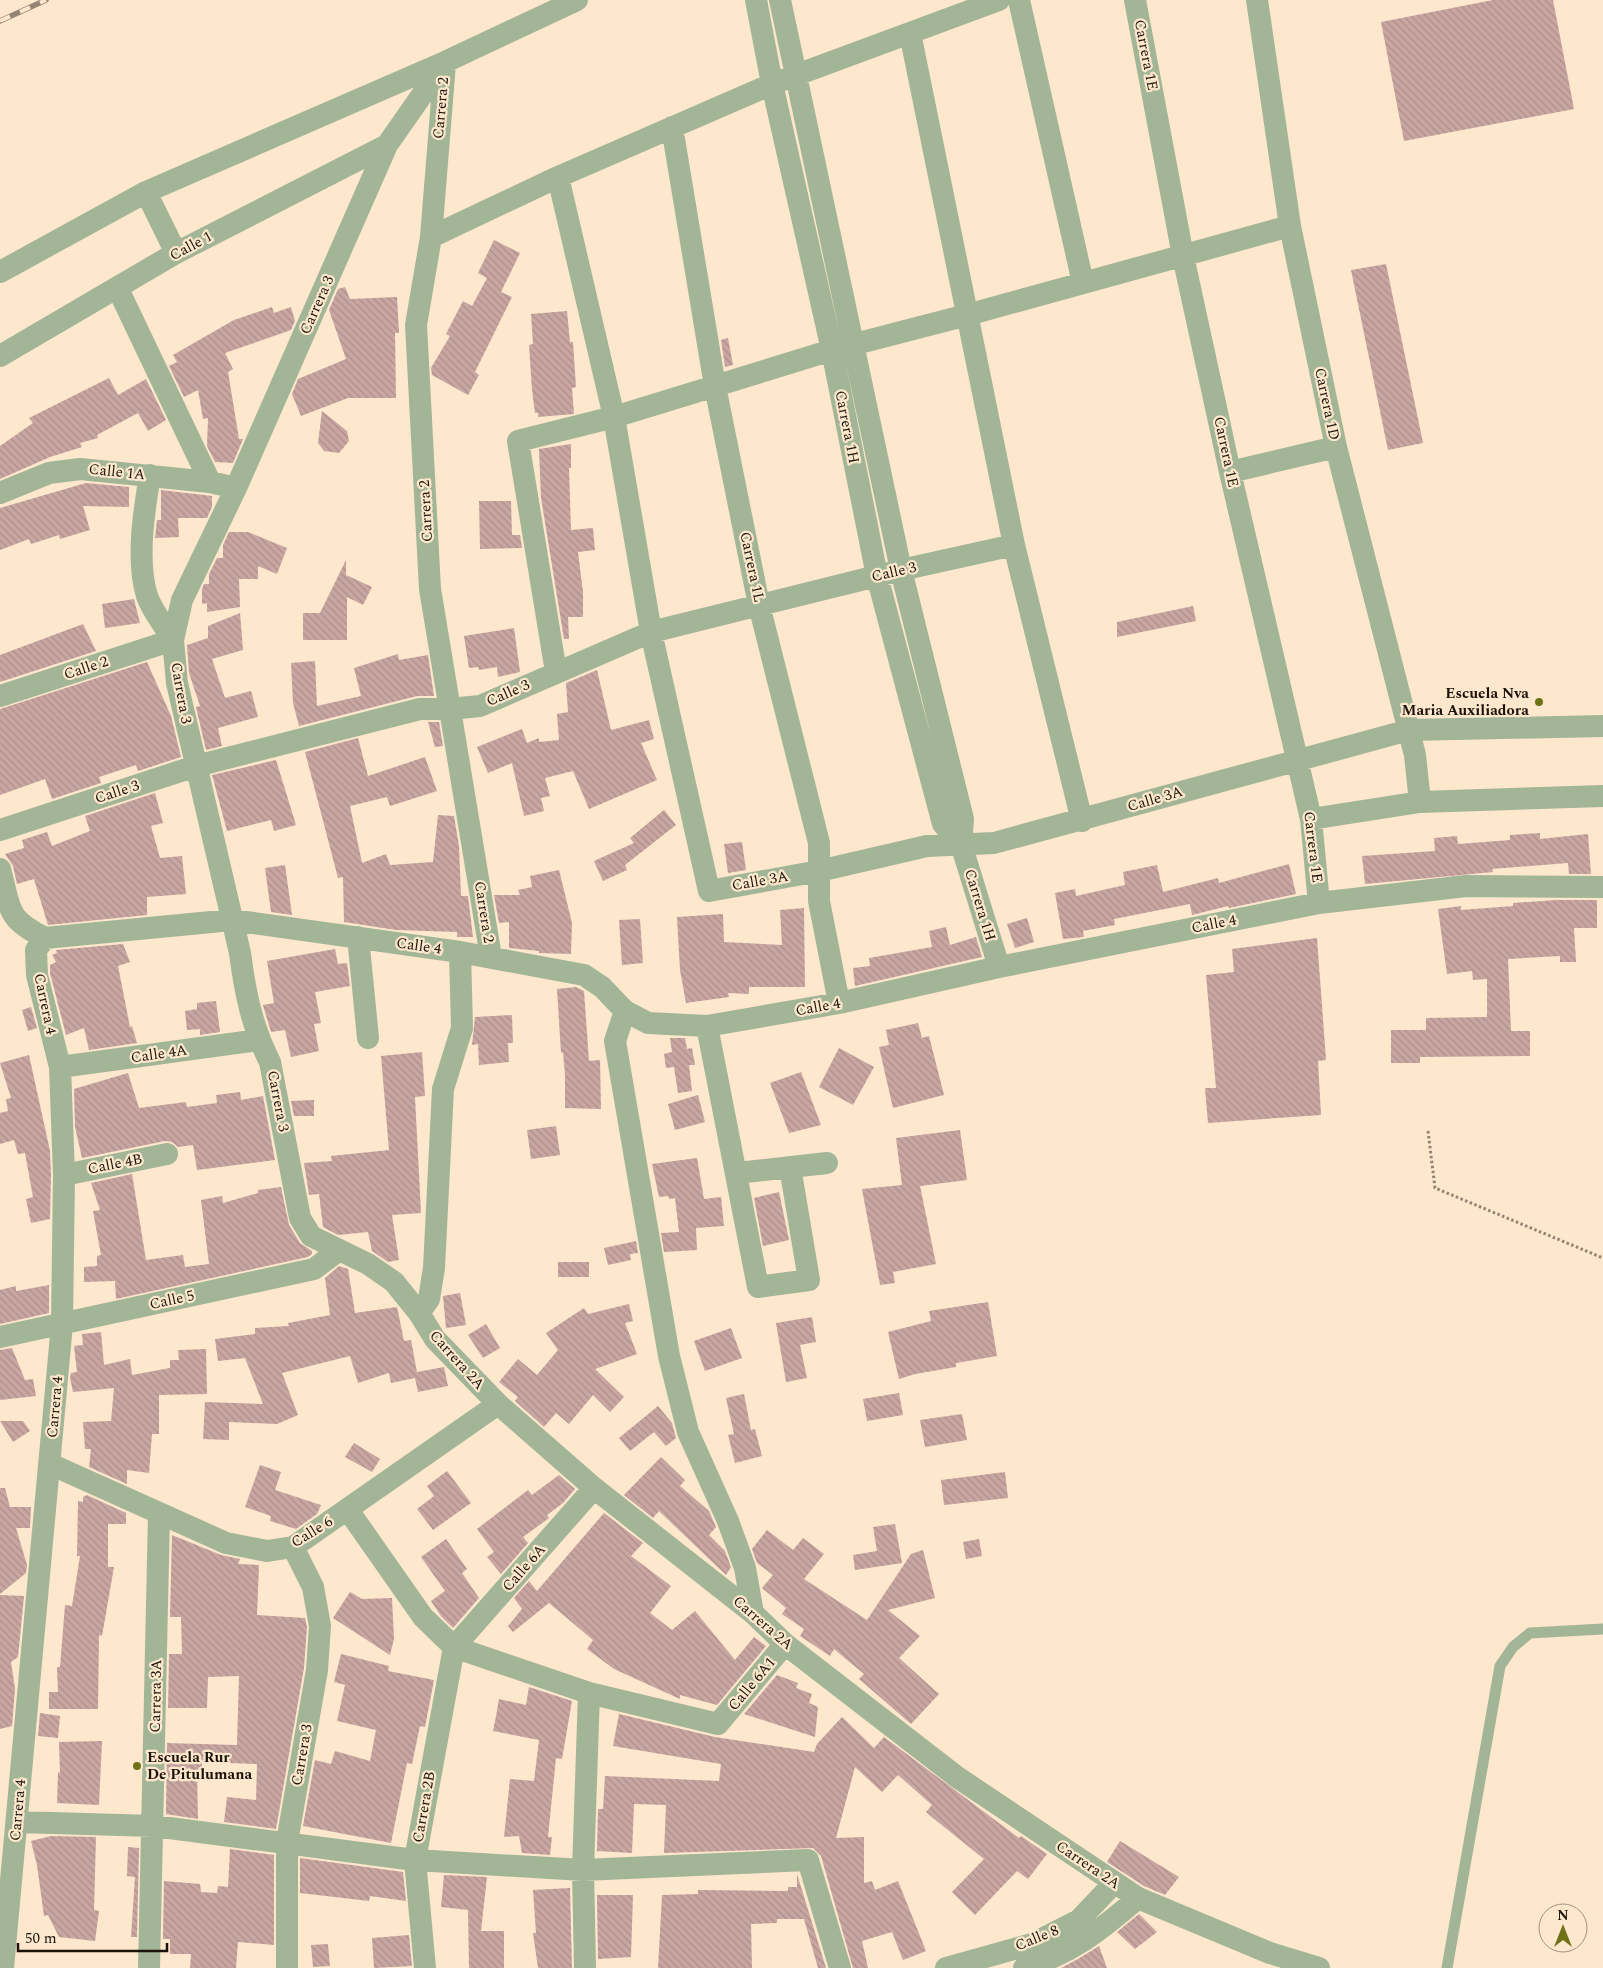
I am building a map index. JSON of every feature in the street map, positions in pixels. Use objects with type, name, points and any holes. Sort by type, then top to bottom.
[{"type":"street","points":[[0,272],[146,192],[445,62],[577,0]]},
{"type":"street","name":"Carrera 1H","points":[[756,0],[772,84],[832,350],[877,576],[943,824],[961,844]]},
{"type":"street","name":"Carrera 1H","points":[[780,0],[901,570],[963,818],[961,844],[999,966]]},
{"type":"street","points":[[431,238],[558,178],[772,84],[999,0]]},
{"type":"street","points":[[1019,0],[1083,283]]},
{"type":"street","name":"Carrera 1E","points":[[1135,0],[1183,256],[1230,472],[1311,819],[1320,903]]},
{"type":"street","name":"Carrera 1D","points":[[1257,0],[1290,226],[1336,447],[1415,755],[1420,802]]},
{"type":"street","points":[[910,33],[1014,545],[1082,820]]},
{"type":"street","name":"Carrera 3","points":[[419,1313],[394,1282],[368,1264],[338,1251],[311,1236],[300,1218],[270,1062],[259,1040],[245,994],[240,953],[177,683],[172,640],[182,600],[236,488],[387,145],[445,62]]},
{"type":"street","name":"Carrera 2","points":[[445,62],[431,238],[416,325],[430,589],[492,957]]},
{"type":"street","name":"Carrera 1L","points":[[672,127],[715,386],[759,605],[819,843],[819,901],[839,1004]]},
{"type":"street","name":"Calle 1","points":[[0,356],[118,289],[176,253],[387,145]]},
{"type":"street","points":[[558,178],[614,417],[651,632]]},
{"type":"street","points":[[146,192],[176,253]]},
{"type":"street","points":[[556,672],[518,442],[614,417],[853,344],[967,315],[1290,226]]},
{"type":"street","points":[[118,289],[210,482]]},
{"type":"street","points":[[1230,472],[1336,447]]},
{"type":"street","name":"Calle 1A","points":[[0,493],[50,474],[80,468],[210,482],[236,488]]},
{"type":"street","points":[[150,476],[144,513],[141,552],[148,596],[172,640]]},
{"type":"street","name":"Calle 3","points":[[0,830],[196,766],[420,709],[480,706],[651,632],[901,570],[1014,545]]},
{"type":"street","name":"Calle 3A","points":[[651,632],[709,891],[819,871],[927,846],[994,843],[1296,759],[1409,730],[1603,726]]},
{"type":"street","name":"Calle 2","points":[[0,696],[172,640]]},
{"type":"street","points":[[1311,819],[1420,802],[1603,796]]},
{"type":"street","points":[[0,869],[6,919],[45,938]]},
{"type":"street","name":"Calle 4","points":[[45,938],[232,920],[460,952],[584,975],[602,987],[625,1011],[648,1023],[707,1026],[839,1004],[999,966],[1320,903],[1466,886],[1603,887]]},
{"type":"street","points":[[358,937],[368,1038]]},
{"type":"street","name":"Carrera 4","points":[[4,1968],[62,1324],[64,1175],[60,1067],[37,976],[36,950],[45,938]]},
{"type":"street","name":"Carrera 2","points":[[419,1313],[429,1300],[434,1268],[443,1090],[462,1028],[460,952]]},
{"type":"street","points":[[625,1011],[615,1041],[669,1356],[688,1432],[728,1521],[745,1568],[754,1613]]},
{"type":"street","points":[[707,1026],[758,1287],[809,1280],[790,1167]]},
{"type":"street","name":"Calle 4A","points":[[60,1067],[259,1040]]},
{"type":"street","name":"Calle 4B","points":[[64,1175],[167,1154]]},
{"type":"street","points":[[736,1172],[827,1163]]},
{"type":"street","name":"Calle 5","points":[[0,1337],[314,1269],[338,1251]]},
{"type":"street","name":"Carrera 2A","points":[[419,1313],[435,1339],[498,1404],[594,1488],[754,1613],[785,1644],[957,1777],[1138,1898],[1268,1960],[1319,1968]]},
{"type":"street","name":"Calle 6","points":[[50,1464],[226,1543],[267,1551],[293,1547],[498,1404]]},
{"type":"street","name":"Calle 6A","points":[[454,1647],[594,1488]]},
{"type":"street","points":[[348,1510],[423,1617],[454,1647],[589,1693],[583,1870],[585,1968]]},
{"type":"street","name":"Carrera 3A","points":[[149,1968],[154,1826],[160,1514]]},
{"type":"street","name":"Carrera 3","points":[[286,1968],[287,1842],[317,1670],[320,1626],[313,1587],[293,1547]]},
{"type":"street","name":"Calle 6A1","points":[[589,1693],[718,1724],[785,1644]]},
{"type":"street","name":"Carrera 2B","points":[[425,1968],[415,1860],[454,1647]]},
{"type":"street","points":[[17,1822],[154,1826],[415,1860],[583,1870],[808,1860],[840,1968]]},
{"type":"street","name":"Calle 8","points":[[946,1968],[1032,1944],[1079,1920],[1114,1883]]},
{"type":"street","name":"Calle 8","points":[[1024,1968],[1076,1947],[1103,1928],[1138,1898]]},
{"type":"lane","points":[[1447,1968],[1500,1666],[1513,1646],[1530,1633],[1603,1629]]},
{"type":"path","points":[[1428,1131],[1435,1188],[1603,1258]]},
{"type":"building","points":[[1493,0],[1553,0],[1574,109],[1404,141],[1381,22]]},
{"type":"building","points":[[494,240],[520,253],[501,292],[512,297],[475,372],[479,375],[468,395],[432,375],[431,368],[450,336],[446,334],[463,301],[472,306],[487,278],[478,273]]},
{"type":"building","points":[[1386,264],[1423,443],[1388,450],[1351,270]]},
{"type":"building","points":[[345,287],[350,299],[397,297],[399,333],[395,333],[396,398],[348,398],[301,416],[292,394],[298,379],[346,359],[329,310],[338,289]]},
{"type":"building","points":[[272,307],[274,313],[291,307],[295,321],[291,330],[225,353],[233,369],[228,372],[239,439],[243,439],[233,463],[215,462],[207,446],[208,418],[203,419],[198,390],[184,397],[169,366],[177,362],[173,355],[234,320]]},
{"type":"building","points":[[567,311],[570,342],[573,342],[576,387],[572,388],[574,414],[538,417],[538,413],[535,413],[532,390],[529,345],[533,344],[531,314]]},
{"type":"building","points":[[728,338],[733,365],[725,367],[721,340]]},
{"type":"building","points":[[109,378],[118,395],[146,379],[166,420],[148,431],[138,413],[97,435],[98,438],[80,443],[82,447],[50,457],[0,479],[0,446],[33,423],[29,418]]},
{"type":"building","points":[[322,411],[347,431],[349,441],[339,453],[324,451],[318,443]]},
{"type":"building","points":[[571,444],[571,468],[569,468],[571,530],[593,528],[595,550],[578,552],[583,592],[583,617],[568,617],[569,639],[564,639],[541,498],[539,449]]},
{"type":"building","points":[[86,483],[129,487],[129,507],[83,506],[90,530],[60,539],[59,535],[31,544],[29,539],[0,550],[0,508]]},
{"type":"building","points":[[161,490],[212,496],[212,507],[207,518],[178,518],[179,537],[155,538],[157,520],[161,520]]},
{"type":"building","points":[[479,501],[511,501],[512,535],[520,535],[522,548],[480,549]]},
{"type":"building","points":[[229,532],[248,532],[287,548],[277,574],[258,566],[258,579],[239,579],[240,607],[207,612],[207,603],[202,604],[202,589],[204,584],[209,584],[209,574],[217,558],[223,558],[223,545]]},
{"type":"building","points":[[346,560],[346,575],[372,587],[363,605],[347,597],[347,640],[303,640],[303,613],[320,613]]},
{"type":"building","points":[[134,599],[140,623],[105,628],[102,604]]},
{"type":"building","points":[[1193,606],[1196,621],[1117,637],[1117,622]]},
{"type":"building","points":[[240,613],[243,650],[212,659],[225,698],[251,691],[258,717],[218,728],[222,746],[206,750],[196,707],[200,706],[189,673],[187,645],[208,638],[208,626]]},
{"type":"building","points":[[83,624],[96,651],[0,682],[0,655]]},
{"type":"building","points":[[514,628],[520,672],[498,677],[497,667],[479,670],[478,667],[469,668],[464,636]]},
{"type":"building","points":[[398,654],[399,660],[428,655],[434,696],[417,696],[299,726],[293,703],[291,663],[315,661],[317,706],[361,696],[354,668]]},
{"type":"building","points":[[147,662],[171,716],[181,757],[138,771],[136,765],[99,777],[101,783],[52,799],[45,779],[0,795],[0,709]]},
{"type":"building","points":[[597,670],[611,730],[649,720],[654,739],[641,743],[657,780],[589,809],[573,771],[545,778],[550,796],[541,798],[544,811],[524,816],[512,763],[488,773],[477,747],[522,729],[527,743],[539,738],[539,742],[559,740],[557,714],[568,712],[566,683]]},
{"type":"building","points":[[428,722],[439,722],[443,746],[435,747]]},
{"type":"building","points":[[358,738],[368,776],[425,757],[437,791],[390,806],[387,797],[350,806],[362,863],[386,854],[390,865],[433,862],[438,815],[454,816],[459,846],[461,896],[468,896],[473,937],[457,937],[457,932],[396,930],[344,922],[343,877],[338,878],[305,752]]},
{"type":"building","points":[[276,760],[296,825],[274,831],[271,820],[227,831],[212,775]]},
{"type":"building","points":[[155,793],[163,823],[151,826],[160,858],[182,856],[186,894],[147,897],[147,915],[48,925],[34,879],[17,884],[13,866],[5,854],[24,848],[22,840],[47,832],[52,846],[90,831],[85,816]]},
{"type":"building","points":[[664,810],[676,825],[625,865],[627,870],[603,881],[594,861],[634,843],[630,838]]},
{"type":"building","points":[[1540,833],[1540,839],[1588,834],[1591,874],[1569,874],[1568,863],[1492,869],[1493,872],[1365,884],[1362,856],[1435,851],[1434,838],[1457,836],[1458,844],[1510,840],[1510,835]]},
{"type":"building","points":[[742,842],[746,870],[728,873],[724,844]]},
{"type":"building","points":[[1289,864],[1296,894],[1229,908],[1228,906],[1192,915],[1190,904],[1114,919],[1115,925],[1083,931],[1084,937],[1063,939],[1055,893],[1075,889],[1076,896],[1125,885],[1123,872],[1157,865],[1163,892],[1218,878],[1219,883]]},
{"type":"building","points":[[285,865],[292,915],[271,912],[265,868]]},
{"type":"building","points":[[559,870],[572,923],[571,954],[539,953],[539,951],[509,948],[509,922],[499,923],[494,895],[520,895],[518,890],[532,887],[530,876]]},
{"type":"building","points":[[1597,900],[1597,928],[1574,928],[1576,962],[1560,962],[1560,956],[1508,959],[1511,1031],[1530,1031],[1530,1056],[1420,1057],[1420,1063],[1391,1063],[1391,1030],[1426,1030],[1426,1018],[1487,1017],[1487,979],[1473,980],[1472,971],[1447,974],[1438,909],[1461,906],[1461,910],[1513,906],[1513,903]]},
{"type":"building","points":[[804,908],[805,987],[749,987],[749,994],[728,993],[729,997],[686,1003],[680,970],[677,917],[723,914],[724,942],[782,945],[780,910]]},
{"type":"building","points":[[1027,918],[1034,942],[1015,948],[1007,924]]},
{"type":"building","points":[[640,919],[643,963],[622,965],[619,920]]},
{"type":"building","points":[[946,927],[950,945],[976,937],[982,957],[855,986],[853,968],[870,966],[869,958],[932,947],[929,931]]},
{"type":"building","points":[[1317,938],[1326,1060],[1318,1061],[1321,1115],[1208,1123],[1205,1088],[1216,1088],[1206,975],[1234,972],[1232,949]]},
{"type":"building","points":[[123,944],[130,962],[118,966],[130,1027],[132,1026],[137,1043],[89,1050],[84,1028],[66,1035],[50,973],[50,965],[56,962],[52,955],[57,953],[56,950]]},
{"type":"building","points":[[335,949],[338,964],[347,963],[350,986],[315,992],[321,1023],[314,1024],[319,1051],[291,1057],[285,1030],[271,1032],[263,1005],[274,1003],[267,961]]},
{"type":"building","points":[[576,987],[584,991],[589,1061],[600,1060],[601,1109],[565,1108],[565,1075],[563,1052],[561,1053],[557,989]]},
{"type":"building","points":[[216,1001],[220,1032],[200,1035],[200,1029],[187,1030],[185,1011],[197,1009],[197,1003]]},
{"type":"building","points":[[31,1007],[37,1028],[28,1031],[22,1010]]},
{"type":"building","points":[[512,1015],[513,1043],[508,1043],[509,1062],[479,1065],[478,1044],[472,1045],[475,1017]]},
{"type":"building","points":[[918,1023],[922,1038],[929,1036],[944,1095],[893,1108],[879,1047],[889,1045],[886,1030]]},
{"type":"building","points":[[670,1038],[685,1038],[687,1049],[692,1048],[695,1065],[689,1065],[692,1091],[678,1093],[674,1067],[666,1068],[664,1054],[672,1052]]},
{"type":"building","points":[[839,1048],[874,1067],[853,1105],[819,1087]]},
{"type":"building","points":[[422,1052],[425,1096],[415,1097],[421,1213],[392,1215],[399,1260],[388,1262],[372,1251],[368,1232],[338,1235],[323,1227],[319,1194],[309,1195],[304,1163],[332,1161],[331,1156],[389,1150],[381,1056]]},
{"type":"building","points":[[29,1055],[50,1151],[51,1175],[50,1219],[31,1223],[26,1199],[33,1197],[25,1153],[18,1154],[14,1140],[0,1144],[0,1113],[8,1111],[6,1099],[11,1098],[0,1063]]},
{"type":"building","points":[[801,1072],[821,1125],[789,1133],[770,1083]]},
{"type":"building","points":[[128,1073],[139,1108],[186,1102],[187,1107],[217,1103],[216,1095],[240,1092],[241,1100],[263,1096],[275,1160],[197,1170],[193,1145],[178,1147],[172,1142],[165,1141],[82,1158],[75,1127],[74,1089]]},
{"type":"building","points":[[698,1095],[705,1122],[675,1130],[668,1104]]},
{"type":"building","points":[[314,1100],[314,1116],[294,1116],[291,1101]]},
{"type":"building","points":[[556,1126],[560,1155],[531,1159],[527,1130]]},
{"type":"building","points":[[960,1130],[967,1180],[920,1186],[936,1264],[893,1272],[895,1283],[880,1285],[862,1189],[902,1185],[896,1138]]},
{"type":"building","points":[[697,1158],[704,1199],[721,1197],[724,1226],[696,1228],[697,1250],[664,1252],[661,1233],[679,1232],[675,1198],[669,1199],[668,1196],[659,1197],[652,1164]]},
{"type":"building","points":[[132,1174],[146,1260],[183,1255],[185,1267],[209,1264],[201,1200],[222,1196],[223,1203],[258,1193],[258,1190],[281,1187],[289,1225],[300,1243],[312,1251],[312,1254],[308,1257],[116,1299],[115,1281],[84,1282],[84,1267],[97,1266],[97,1256],[101,1255],[93,1211],[100,1210],[91,1183]]},
{"type":"building","points":[[779,1192],[789,1240],[763,1246],[754,1198]]},
{"type":"building","points":[[636,1241],[638,1253],[630,1254],[631,1260],[608,1265],[604,1248]]},
{"type":"building","points":[[558,1262],[589,1262],[589,1277],[558,1277]]},
{"type":"building","points":[[339,1266],[348,1269],[355,1313],[397,1307],[404,1341],[411,1340],[417,1372],[444,1367],[448,1386],[418,1392],[415,1378],[391,1383],[389,1373],[358,1383],[350,1356],[282,1373],[298,1415],[277,1424],[229,1422],[229,1440],[203,1439],[205,1402],[263,1404],[245,1358],[218,1361],[215,1339],[255,1334],[255,1328],[289,1326],[288,1323],[330,1315],[325,1278]]},
{"type":"building","points":[[49,1285],[49,1313],[0,1324],[0,1290],[16,1286],[16,1291]]},
{"type":"building","points":[[460,1293],[466,1325],[446,1328],[443,1296]]},
{"type":"building","points":[[988,1302],[997,1356],[956,1363],[956,1367],[915,1374],[899,1379],[888,1332],[931,1321],[929,1311]]},
{"type":"building","points":[[629,1304],[633,1321],[625,1323],[637,1354],[595,1369],[624,1397],[610,1412],[593,1395],[569,1424],[556,1413],[544,1427],[515,1401],[518,1397],[499,1382],[518,1359],[537,1375],[558,1350],[546,1333],[584,1308],[588,1314]]},
{"type":"building","points":[[812,1317],[816,1342],[800,1345],[807,1378],[786,1382],[776,1323]]},
{"type":"building","points":[[486,1324],[500,1348],[483,1358],[468,1335]]},
{"type":"building","points":[[731,1328],[742,1358],[705,1371],[694,1341]]},
{"type":"building","points":[[101,1332],[104,1365],[130,1359],[132,1375],[170,1368],[170,1360],[179,1360],[178,1350],[206,1349],[207,1394],[159,1395],[159,1434],[152,1434],[149,1473],[127,1470],[127,1484],[89,1467],[91,1449],[85,1449],[83,1422],[111,1421],[114,1388],[73,1392],[70,1378],[71,1373],[77,1372],[74,1346],[83,1345],[82,1334]]},
{"type":"building","points":[[12,1348],[25,1380],[33,1379],[36,1396],[0,1400],[0,1350]]},
{"type":"building","points":[[899,1393],[903,1415],[867,1421],[863,1399]]},
{"type":"building","points":[[744,1394],[751,1430],[755,1429],[762,1456],[735,1463],[728,1435],[734,1434],[726,1398]]},
{"type":"building","points":[[658,1406],[672,1423],[676,1438],[666,1446],[654,1432],[630,1451],[619,1438]]},
{"type":"building","points":[[962,1414],[967,1440],[925,1447],[920,1420]]},
{"type":"building","points":[[0,1421],[23,1421],[30,1431],[13,1442]]},
{"type":"building","points":[[354,1443],[380,1459],[372,1472],[345,1457]]},
{"type":"building","points":[[661,1457],[685,1480],[680,1486],[709,1511],[716,1527],[709,1535],[725,1551],[731,1567],[726,1575],[659,1511],[653,1518],[624,1495]]},
{"type":"building","points":[[260,1465],[281,1472],[275,1490],[321,1505],[317,1514],[296,1529],[270,1521],[271,1516],[245,1507]]},
{"type":"building","points":[[447,1471],[471,1503],[433,1530],[417,1509],[434,1496],[427,1486]]},
{"type":"building","points":[[1005,1472],[1008,1498],[944,1505],[941,1480]]},
{"type":"building","points":[[559,1475],[575,1489],[563,1503],[547,1515],[549,1518],[523,1537],[528,1543],[501,1574],[487,1557],[494,1552],[477,1529],[528,1490],[532,1495]]},
{"type":"building","points":[[0,1488],[5,1488],[10,1507],[31,1507],[30,1528],[16,1528],[27,1565],[26,1573],[0,1594]]},
{"type":"building","points":[[87,1495],[126,1513],[126,1524],[108,1524],[108,1567],[114,1567],[102,1636],[99,1635],[98,1709],[49,1709],[49,1692],[58,1692],[57,1667],[60,1667],[65,1605],[72,1606],[80,1556],[77,1556],[78,1501],[83,1502],[83,1497]]},
{"type":"building","points":[[604,1513],[643,1543],[631,1556],[671,1586],[650,1613],[672,1630],[695,1611],[735,1660],[754,1637],[766,1646],[717,1705],[680,1695],[680,1699],[614,1669],[587,1649],[593,1640],[549,1603],[513,1632],[508,1626],[522,1609],[514,1598],[529,1581],[537,1591]]},
{"type":"building","points":[[895,1524],[902,1563],[855,1570],[853,1555],[877,1551],[873,1527]]},
{"type":"building","points":[[767,1530],[793,1550],[803,1538],[824,1554],[804,1579],[867,1620],[911,1554],[923,1550],[935,1598],[888,1610],[920,1636],[899,1658],[939,1694],[911,1724],[859,1679],[864,1674],[834,1649],[830,1656],[800,1636],[804,1629],[782,1614],[786,1608],[762,1588],[773,1575],[757,1563],[752,1549]]},
{"type":"building","points":[[172,1535],[221,1555],[240,1559],[238,1564],[259,1565],[257,1615],[305,1618],[307,1627],[304,1668],[276,1829],[224,1822],[227,1797],[256,1800],[257,1764],[202,1762],[202,1770],[197,1770],[198,1819],[166,1814],[167,1743],[237,1745],[239,1676],[208,1677],[207,1708],[168,1708],[169,1654],[182,1654],[181,1617],[170,1617]]},
{"type":"building","points":[[446,1539],[467,1569],[462,1573],[479,1598],[453,1628],[441,1616],[431,1601],[445,1591],[421,1557]]},
{"type":"building","points":[[979,1539],[982,1556],[966,1559],[963,1542]]},
{"type":"building","points":[[350,1592],[362,1599],[392,1598],[394,1639],[390,1655],[333,1618]]},
{"type":"building","points":[[0,1595],[24,1596],[18,1657],[11,1662],[15,1689],[12,1726],[0,1729]]},
{"type":"building","points":[[341,1654],[389,1666],[388,1671],[434,1680],[425,1727],[420,1726],[412,1764],[407,1763],[391,1843],[303,1826],[315,1760],[331,1764],[335,1751],[370,1761],[376,1730],[337,1721],[345,1685],[334,1682]]},
{"type":"building","points":[[777,1675],[798,1683],[796,1688],[812,1694],[809,1703],[818,1707],[815,1737],[744,1714]]},
{"type":"building","points":[[529,1687],[572,1701],[562,1759],[556,1758],[548,1837],[552,1837],[550,1855],[522,1853],[519,1836],[504,1837],[510,1779],[534,1781],[539,1740],[493,1731],[499,1699],[526,1705]]},
{"type":"building","points":[[40,1713],[60,1716],[58,1738],[38,1736]]},
{"type":"building","points":[[619,1714],[715,1737],[814,1752],[817,1744],[842,1717],[874,1748],[884,1737],[1019,1838],[1021,1836],[1047,1854],[1028,1879],[1017,1871],[975,1915],[952,1892],[984,1859],[926,1812],[932,1805],[898,1775],[882,1792],[855,1767],[836,1838],[864,1837],[864,1883],[872,1881],[875,1890],[898,1881],[926,1951],[903,1960],[892,1932],[862,1941],[868,1968],[853,1968],[821,1856],[813,1848],[664,1853],[666,1805],[634,1804],[632,1853],[597,1851],[598,1809],[603,1809],[605,1776],[719,1781],[721,1764],[613,1746]]},
{"type":"building","points":[[102,1741],[99,1805],[57,1803],[58,1772],[60,1773],[59,1742]]},
{"type":"building","points":[[51,1836],[96,1837],[94,1910],[99,1911],[95,1941],[59,1937],[48,1915],[44,1916],[37,1865],[31,1841]]},
{"type":"building","points":[[1120,1841],[1179,1877],[1165,1895],[1144,1886],[1107,1862]]},
{"type":"building","points":[[128,1847],[139,1848],[137,1937],[131,1937],[135,1877],[127,1876]]},
{"type":"building","points":[[230,1849],[274,1855],[274,1945],[238,1942],[236,1968],[190,1968],[191,1954],[170,1954],[170,1939],[163,1939],[164,1881],[200,1884],[201,1892],[217,1893],[218,1886],[228,1887]]},
{"type":"building","points":[[300,1858],[403,1872],[406,1901],[370,1896],[369,1901],[300,1893]]},
{"type":"building","points":[[797,1874],[826,1968],[818,1968],[804,1919],[777,1919],[777,1923],[751,1924],[752,1968],[658,1968],[662,1895],[698,1894],[698,1890],[788,1891],[788,1887],[797,1887]]},
{"type":"building","points":[[444,1875],[487,1877],[481,1931],[504,1931],[504,1968],[469,1968],[468,1910],[441,1907]]},
{"type":"building","points":[[570,1888],[572,1968],[538,1968],[533,1933],[536,1933],[533,1890]]},
{"type":"building","points":[[597,1895],[633,1895],[631,1957],[598,1959]]},
{"type":"building","points":[[1139,1914],[1157,1932],[1135,1949],[1117,1932]]},
{"type":"building","points":[[409,1935],[412,1966],[374,1968],[372,1938]]},
{"type":"building","points":[[328,1944],[330,1966],[313,1967],[311,1945]]},
{"type":"building","points":[[1099,1946],[1107,1968],[1061,1968],[1078,1959]]},
{"type":"railway","points":[[0,21],[46,0]]},
{"type":"place","name":"Escuela Nva Maria Auxiliadora","points":[[1539,702]]},
{"type":"place","name":"Escuela Rur De Pitulumana","points":[[137,1766]]}]
